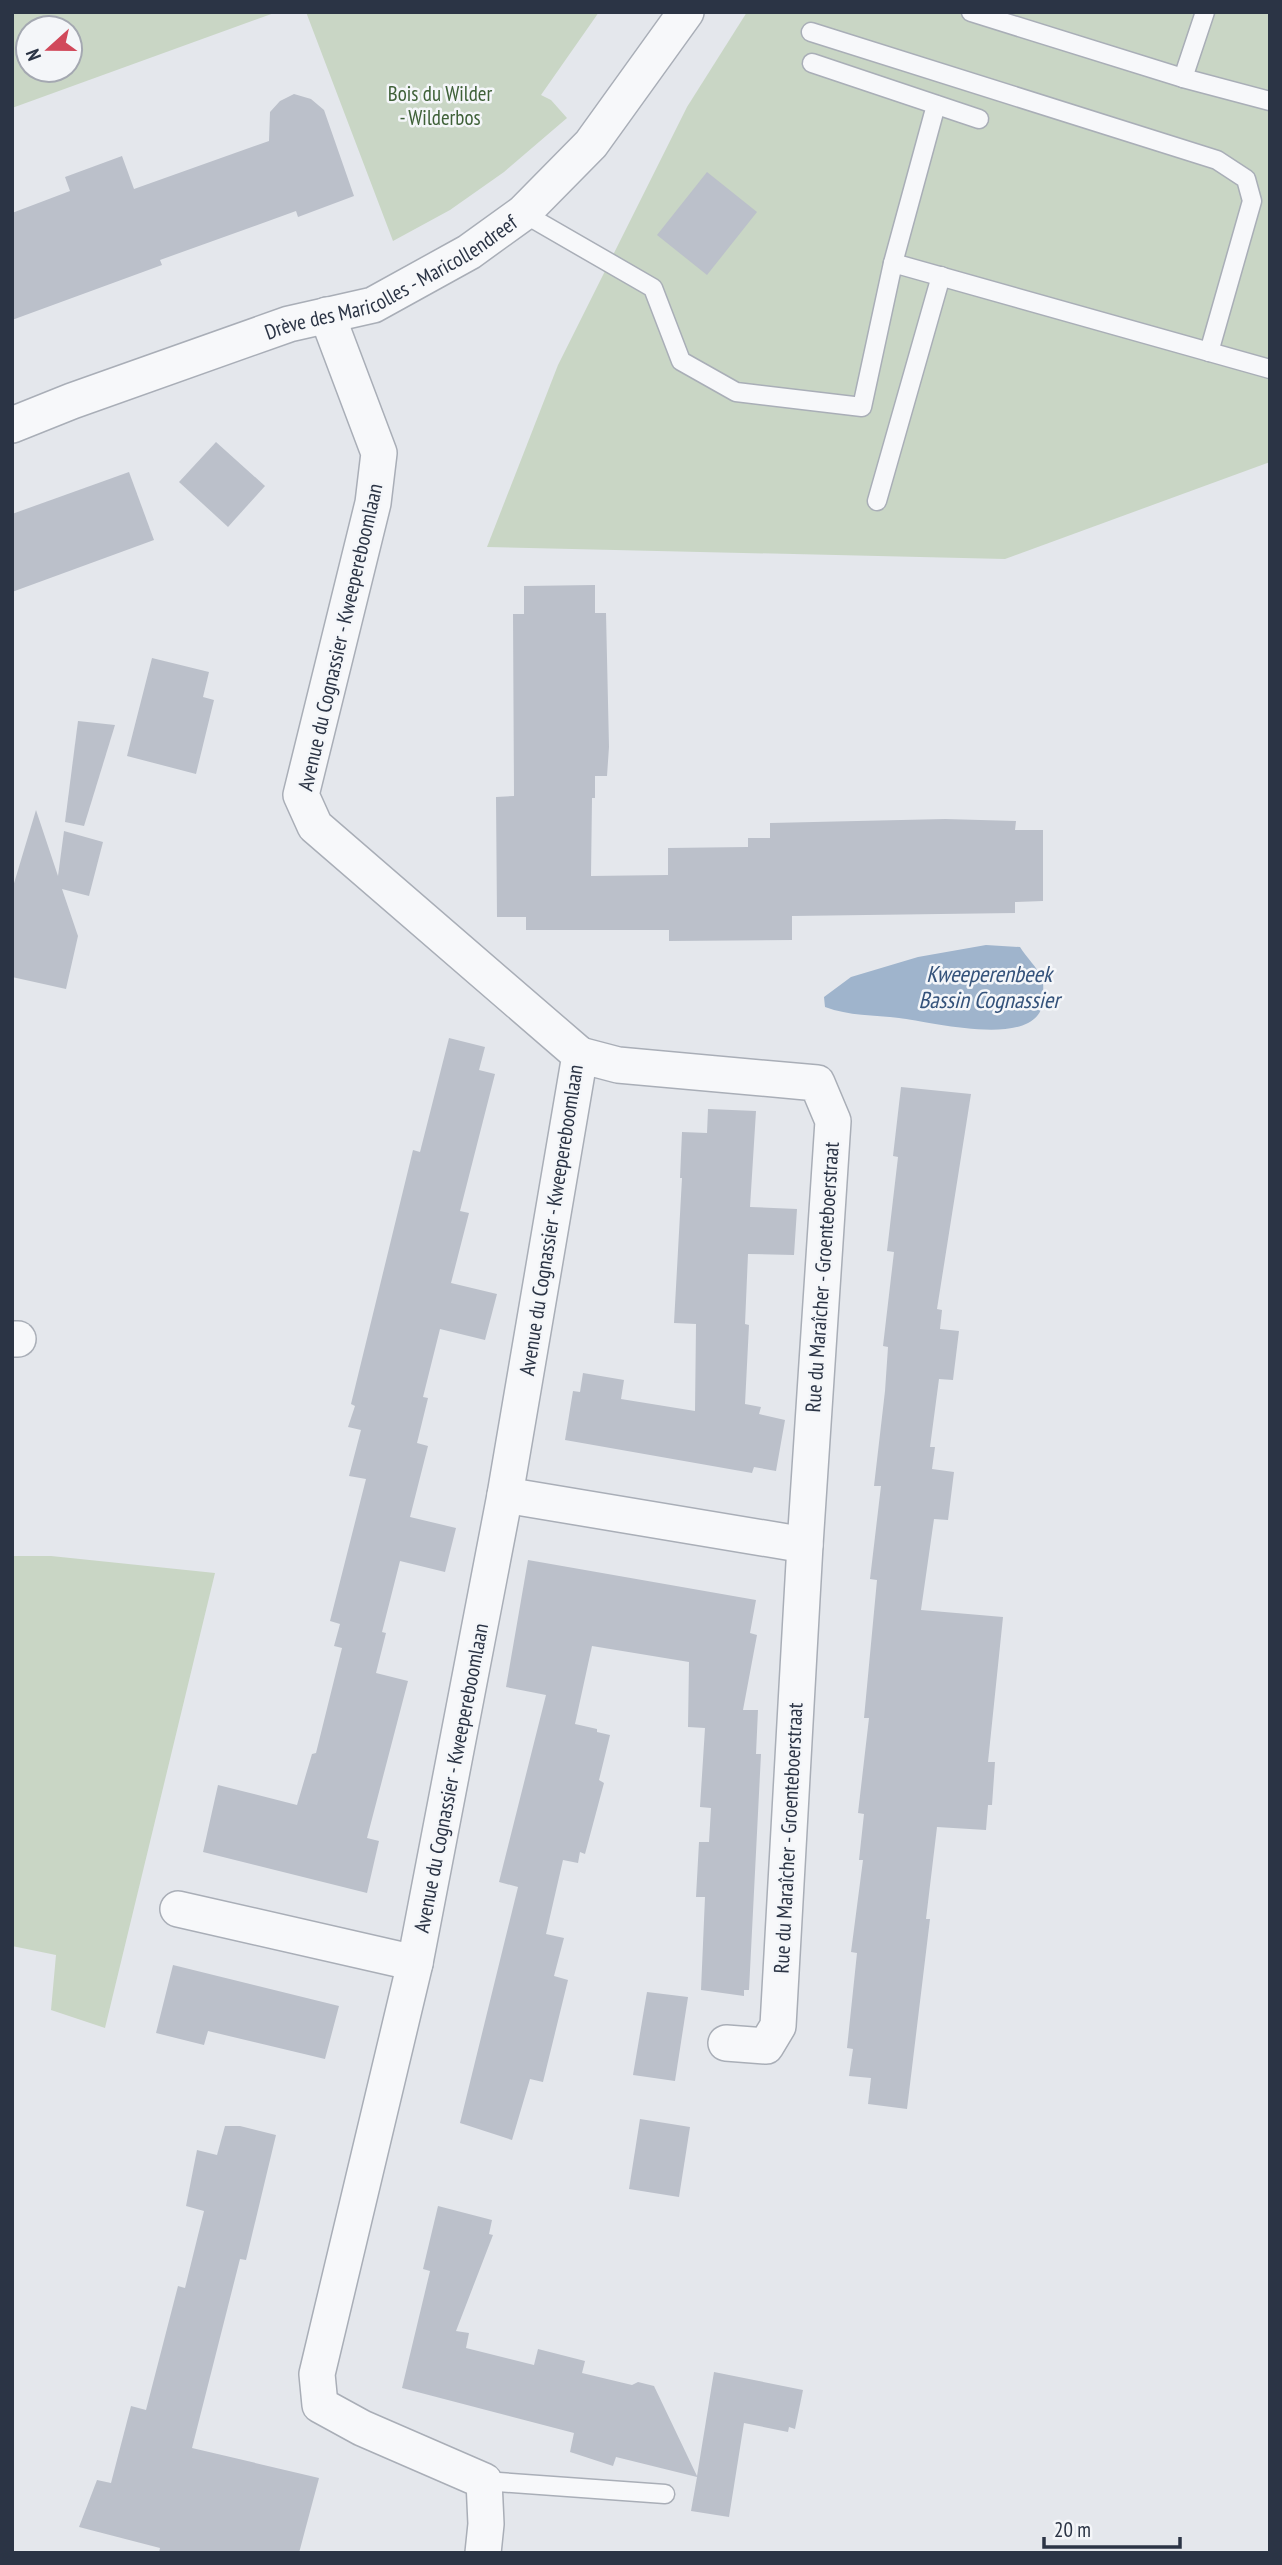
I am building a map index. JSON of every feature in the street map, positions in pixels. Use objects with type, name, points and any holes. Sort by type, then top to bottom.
[{"type":"street","name":"Drève des Maricolles - Maricollendreef","points":[[12,425],[289,324],[373,305],[469,252],[523,213],[591,144],[686,12]]},
{"type":"street","name":"Avenue du Cognassier - Kweepereboomlaan","points":[[327,316],[379,453],[373,503],[301,795],[315,826],[580,1055],[505,1495],[415,1963],[317,2374],[320,2405],[362,2428],[484,2481]]},
{"type":"street","name":"Rue du Maraîcher - Groenteboerstraat","points":[[580,1055],[618,1065],[817,1083],[832,1121],[778,2026],[766,2046],[726,2043]]},
{"type":"street","points":[[505,1495],[805,1545]]},
{"type":"street","name":"Avenue du Cognassier - Kweepereboomlaan","points":[[178,1909],[415,1963]]},
{"type":"street","points":[[483,2553],[486,2524],[484,2481]]},
{"type":"lane","points":[[971,12],[1184,78],[1270,101]]},
{"type":"lane","points":[[1184,78],[1205,12]]},
{"type":"lane","points":[[811,32],[1217,160],[1246,179],[1252,201],[1209,352]]},
{"type":"lane","points":[[812,63],[979,118]]},
{"type":"lane","points":[[523,213],[653,288],[681,361],[736,391],[862,407],[893,263],[936,105]]},
{"type":"lane","points":[[893,263],[1270,369]]},
{"type":"lane","points":[[877,501],[941,276]]},
{"type":"lane","name":"Avenue du Cognassier - Kweepereboomlaan","points":[[484,2481],[665,2494]]},
{"type":"green space","points":[[12,12],[277,12],[84,82],[84,14],[14,14],[14,84],[78,84],[12,108]]},
{"type":"green space","name":"Bois du Wilder - Wilderbos","points":[[306,12],[599,12],[541,95],[551,100],[567,118],[504,172],[450,210],[393,241]]},
{"type":"green space","points":[[747,12],[1270,12],[1270,462],[1005,559],[487,547],[558,365],[687,107]]},
{"type":"green space","points":[[12,1556],[51,1556],[215,1573],[105,2028],[51,2010],[56,1955],[12,1946]]},
{"type":"water","name":"Kweeperenbeek Bassin Cognassier","points":[[986,945],[1020,947],[1042,978],[1043,999],[1038,1015],[1024,1025],[982,1030],[852,1014],[825,1007],[824,997],[851,977],[918,957]]},
{"type":"building","points":[[294,94],[311,99],[324,110],[354,196],[298,217],[296,211],[160,260],[162,265],[12,320],[12,213],[70,191],[65,177],[122,156],[134,189],[269,141],[270,112],[280,101]]},
{"type":"building","points":[[707,172],[757,212],[707,275],[657,235]]},
{"type":"building","points":[[216,442],[265,486],[228,527],[179,482]]},
{"type":"building","points":[[129,472],[154,540],[12,592],[12,514]]},
{"type":"building","points":[[595,585],[595,613],[606,613],[609,747],[607,776],[595,776],[595,798],[592,798],[591,876],[668,875],[668,848],[748,847],[748,838],[770,838],[770,823],[945,819],[1016,821],[1015,830],[1043,830],[1043,901],[1015,902],[1015,913],[792,916],[792,940],[669,941],[669,930],[526,930],[526,917],[497,917],[496,797],[514,796],[513,614],[524,614],[524,586]]},
{"type":"building","points":[[152,658],[209,672],[203,697],[214,700],[196,774],[127,756]]},
{"type":"building","points":[[78,721],[115,725],[84,826],[65,822]]},
{"type":"building","points":[[36,810],[58,876],[64,831],[103,842],[89,896],[62,889],[78,936],[66,989],[12,977],[12,890]]},
{"type":"building","points":[[449,1038],[485,1047],[479,1070],[495,1074],[460,1211],[469,1213],[451,1283],[497,1294],[485,1340],[440,1329],[423,1397],[428,1398],[417,1443],[428,1446],[410,1517],[456,1528],[445,1572],[400,1561],[382,1632],[386,1633],[376,1673],[408,1681],[367,1838],[379,1841],[367,1893],[203,1852],[218,1785],[297,1805],[312,1754],[316,1753],[342,1648],[334,1646],[340,1624],[330,1621],[366,1479],[349,1476],[361,1430],[348,1427],[355,1406],[351,1404],[413,1150],[420,1152]]},
{"type":"building","points":[[901,1087],[971,1094],[937,1309],[942,1310],[940,1329],[959,1331],[953,1380],[939,1379],[930,1447],[935,1447],[932,1469],[954,1472],[948,1520],[934,1519],[921,1610],[1003,1617],[988,1762],[995,1762],[992,1805],[988,1805],[986,1830],[937,1827],[926,1919],[930,1919],[907,2109],[868,2104],[871,2078],[849,2076],[853,2049],[847,2048],[857,1953],[851,1952],[863,1860],[859,1860],[864,1814],[858,1813],[869,1718],[864,1718],[877,1580],[870,1579],[881,1486],[874,1486],[888,1347],[883,1346],[894,1252],[887,1251],[898,1157],[893,1156]]},
{"type":"building","points":[[708,1109],[756,1111],[750,1207],[797,1209],[794,1255],[748,1254],[745,1324],[749,1325],[745,1404],[761,1407],[759,1414],[785,1420],[776,1471],[754,1467],[752,1473],[565,1440],[573,1391],[580,1392],[583,1373],[624,1380],[621,1399],[695,1411],[696,1324],[674,1323],[680,1178],[682,1132],[707,1133]]},
{"type":"building","points":[[528,1560],[756,1600],[750,1633],[757,1635],[743,1710],[758,1710],[756,1754],[761,1754],[749,1990],[744,1990],[744,1996],[701,1990],[705,1897],[696,1897],[699,1842],[709,1842],[711,1808],[700,1807],[705,1728],[688,1727],[689,1662],[592,1646],[575,1724],[610,1735],[599,1780],[604,1783],[585,1854],[580,1852],[578,1863],[563,1860],[546,1934],[564,1938],[554,1976],[568,1980],[543,2082],[530,2079],[512,2140],[460,2123],[518,1887],[499,1882],[546,1695],[506,1687]]},
{"type":"building","points":[[173,1965],[339,2006],[325,2059],[208,2031],[204,2045],[156,2033]]},
{"type":"building","points":[[647,1992],[688,1997],[675,2081],[633,2075]]},
{"type":"building","points":[[640,2119],[690,2127],[679,2197],[629,2189]]},
{"type":"building","points":[[225,2126],[240,2126],[276,2135],[246,2260],[240,2259],[192,2448],[319,2478],[299,2553],[159,2553],[160,2548],[79,2527],[97,2480],[111,2483],[131,2406],[146,2410],[178,2286],[185,2288],[204,2211],[186,2206],[197,2150],[217,2155]]},
{"type":"building","points":[[438,2206],[492,2220],[489,2234],[493,2235],[456,2331],[469,2333],[466,2348],[534,2365],[538,2349],[585,2361],[582,2373],[632,2385],[638,2382],[654,2386],[697,2476],[714,2372],[803,2390],[795,2429],[789,2427],[788,2432],[744,2423],[729,2517],[691,2511],[697,2477],[616,2457],[613,2466],[570,2452],[574,2433],[402,2388],[430,2271],[423,2269]]}]
